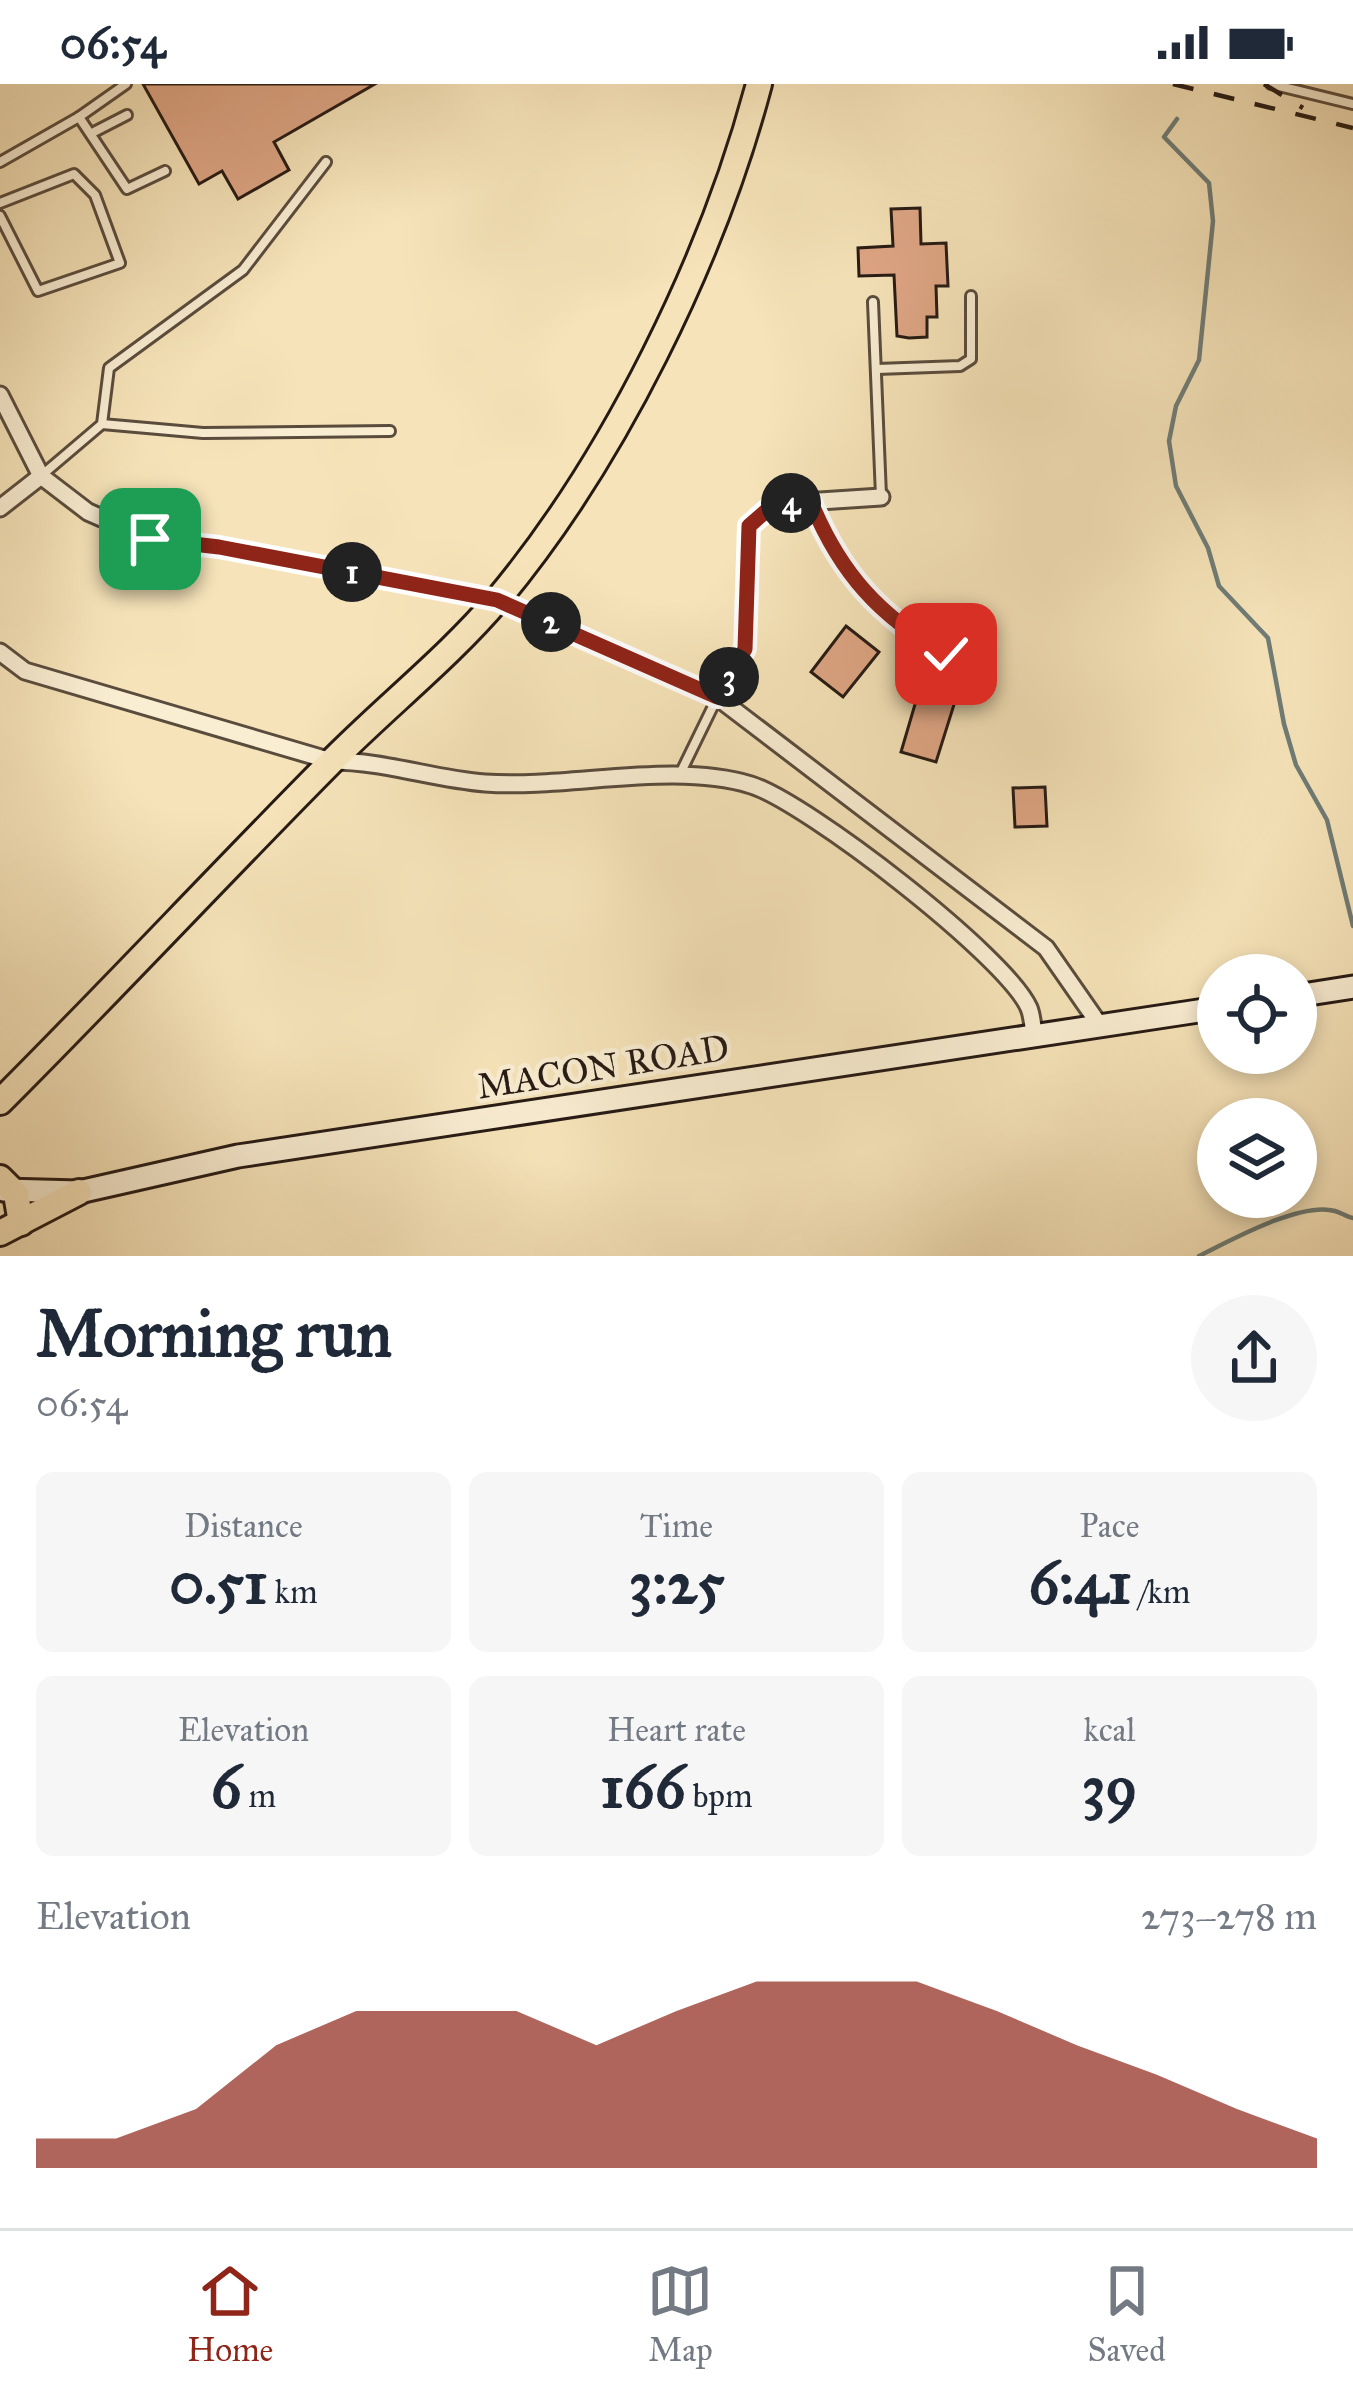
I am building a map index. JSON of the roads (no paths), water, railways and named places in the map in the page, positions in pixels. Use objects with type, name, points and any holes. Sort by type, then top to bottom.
[{"type":"main road","points":[[0,1102],[331,761],[497,600],[578,487],[679,307],[742,149],[759,84]]},
{"type":"main road","points":[[1317,993],[1353,987]]},
{"type":"main road","name":"MACON ROAD","points":[[5,1187],[79,1192],[238,1156],[1197,1011]]},
{"type":"main road","points":[[5,1187],[11,1228],[79,1192]]},
{"type":"street","points":[[0,395],[41,476],[88,512],[150,539],[219,547],[497,600],[717,697],[1046,948],[1101,1027]]},
{"type":"street","points":[[0,508],[41,476]]},
{"type":"street","points":[[717,697],[745,649],[749,526],[774,504],[881,497]]},
{"type":"street","points":[[0,652],[25,671],[331,761],[375,761],[483,783],[704,776],[755,786],[848,844],[980,948],[1029,1007],[1034,1035]]},
{"type":"lane","points":[[0,162],[126,84]]},
{"type":"lane","points":[[1271,84],[1353,104]]},
{"type":"lane","points":[[92,133],[127,115]]},
{"type":"lane","points":[[79,117],[128,189],[165,171]]},
{"type":"lane","points":[[41,476],[102,424],[109,368],[243,270],[326,162]]},
{"type":"lane","points":[[0,203],[74,174],[95,195],[120,262],[38,291],[0,216]]},
{"type":"lane","points":[[877,369],[960,366],[971,359],[971,296]]},
{"type":"lane","points":[[873,302],[881,497]]},
{"type":"lane","points":[[102,424],[203,433],[391,431]]},
{"type":"lane","points":[[811,502],[827,542],[868,601],[905,632],[981,671]]},
{"type":"lane","points":[[678,778],[717,697]]},
{"type":"waterway","points":[[1177,119],[1164,137],[1209,183],[1213,221],[1199,360],[1176,406],[1169,441],[1176,486],[1208,548],[1219,586],[1268,638],[1296,765],[1327,820],[1353,926]]},
{"type":"waterway","points":[[1199,1256],[1266,1224],[1304,1212],[1321,1209],[1353,1218]]},
{"type":"railway","points":[[1173,84],[1353,128]]},
{"type":"railway","points":[[1264,84],[1303,108]]}]
